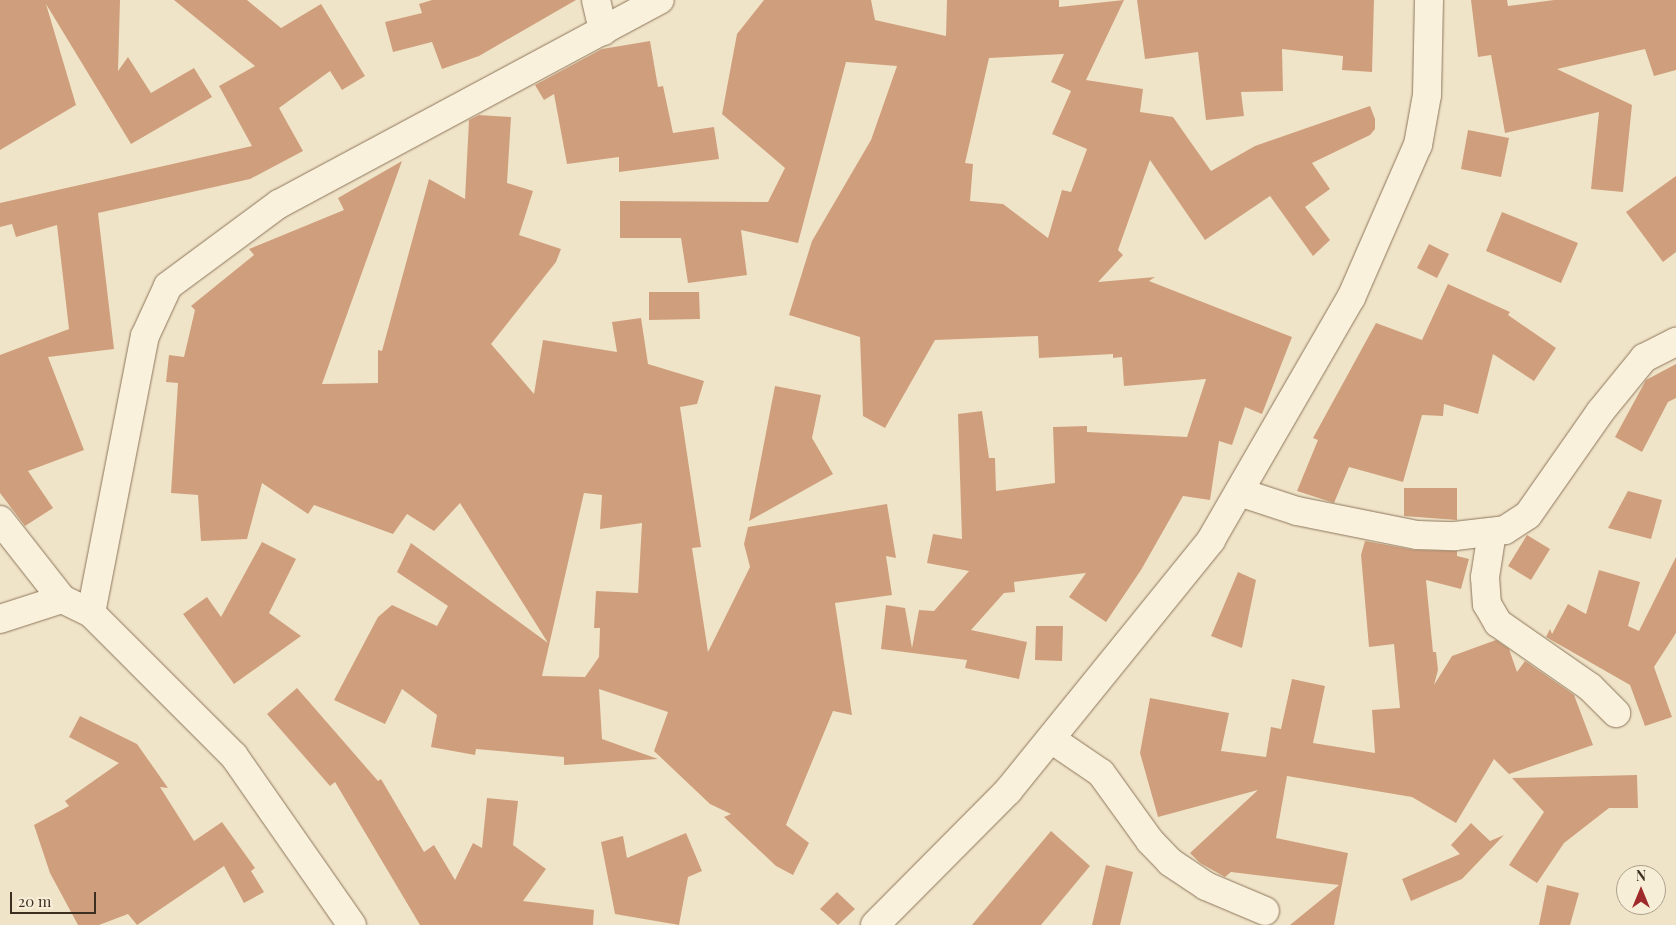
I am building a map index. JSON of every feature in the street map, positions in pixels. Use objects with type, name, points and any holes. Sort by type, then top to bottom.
[{"type":"street","points":[[596,0],[602,30]]},
{"type":"street","points":[[91,613],[145,336],[168,286],[279,204],[660,0]]},
{"type":"street","points":[[875,925],[1008,791],[1211,540],[1351,298],[1418,145],[1427,95],[1429,0]]},
{"type":"street","points":[[1239,492],[1296,511],[1383,530],[1455,536],[1505,530],[1528,515],[1600,412],[1644,358],[1676,342]]},
{"type":"street","points":[[0,520],[62,599],[91,613],[234,756],[352,925]]},
{"type":"street","points":[[1492,532],[1485,577],[1487,604],[1498,623],[1590,687],[1616,714]]},
{"type":"street","points":[[0,619],[62,599]]},
{"type":"street","points":[[1051,739],[1100,773],[1150,841],[1170,862],[1206,886],[1265,910]]},
{"type":"building","points":[[0,0],[120,0],[118,71],[128,57],[151,93],[194,68],[212,97],[131,144],[46,4],[76,105],[0,150]]},
{"type":"building","points":[[174,0],[247,0],[281,28],[321,4],[365,76],[342,90],[330,71],[279,108],[303,151],[250,179],[98,213],[114,349],[48,357],[84,450],[28,471],[53,508],[25,526],[0,493],[0,355],[69,329],[57,225],[16,237],[12,224],[0,227],[0,203],[252,146],[219,86],[255,66]]},
{"type":"building","points":[[432,0],[576,0],[479,56],[442,69],[432,42],[393,52],[385,22],[422,13],[419,4]]},
{"type":"building","points":[[764,0],[871,0],[875,20],[946,36],[947,0],[1059,0],[1059,7],[1124,0],[1086,80],[1143,89],[1140,112],[1173,117],[1211,171],[1255,146],[1370,106],[1375,119],[1375,129],[1370,135],[1312,163],[1330,189],[1305,207],[1330,240],[1313,256],[1270,196],[1205,240],[1150,160],[1118,250],[1123,255],[1098,282],[1155,277],[1149,281],[1292,337],[1262,414],[1245,407],[1232,445],[1219,441],[1210,500],[1183,496],[1141,570],[1106,622],[1069,597],[1086,573],[1014,582],[1015,592],[1004,593],[971,630],[1027,642],[1019,679],[965,668],[967,660],[881,649],[886,605],[905,608],[912,648],[919,610],[934,611],[969,571],[927,563],[933,534],[962,539],[958,414],[982,411],[989,458],[995,458],[996,491],[1055,483],[1053,427],[1087,426],[1087,432],[1187,437],[1206,379],[1124,386],[1122,357],[1113,358],[1113,354],[1039,358],[1038,336],[935,340],[885,428],[863,416],[860,337],[789,315],[812,241],[871,140],[897,66],[846,62],[798,243],[741,230],[747,275],[688,283],[681,238],[620,238],[620,201],[768,202],[785,168],[722,114],[737,34]],"holes":[[[1064,54],[1051,82],[1071,91],[1052,134],[1087,149],[1071,192],[1062,190],[1048,238],[1003,204],[970,201],[973,164],[965,163],[989,58]]]},
{"type":"building","points":[[1137,0],[1374,0],[1372,72],[1342,70],[1343,56],[1282,49],[1283,91],[1241,92],[1244,116],[1206,120],[1198,52],[1145,59]]},
{"type":"building","points":[[1471,0],[1507,0],[1508,6],[1554,0],[1676,0],[1676,70],[1654,76],[1645,49],[1557,69],[1632,105],[1623,192],[1591,189],[1599,112],[1505,133],[1491,55],[1478,57]]},
{"type":"building","points":[[650,41],[658,87],[663,86],[673,133],[714,127],[719,159],[619,172],[619,157],[567,164],[554,94],[544,100],[535,85],[602,49]]},
{"type":"building","points":[[479,115],[511,117],[507,183],[533,191],[519,235],[561,249],[556,262],[491,344],[534,394],[543,340],[617,352],[612,322],[641,318],[648,364],[704,381],[697,404],[680,407],[701,547],[692,548],[708,652],[750,567],[744,544],[748,527],[887,504],[896,558],[886,556],[892,595],[835,603],[852,715],[833,711],[786,825],[809,843],[793,875],[776,866],[724,817],[731,814],[710,804],[654,751],[668,712],[599,689],[602,739],[658,759],[564,765],[564,757],[476,749],[475,755],[431,747],[437,715],[402,689],[385,724],[334,700],[378,617],[392,605],[437,626],[448,606],[397,572],[411,543],[548,643],[460,503],[434,531],[407,514],[393,534],[314,505],[308,514],[262,483],[247,539],[201,541],[198,495],[171,493],[178,383],[166,382],[169,355],[184,357],[195,310],[191,306],[254,255],[249,249],[344,210],[338,198],[402,161],[322,384],[378,383],[378,350],[382,351],[429,179],[465,199],[469,120]],"holes":[[[584,493],[602,495],[600,529],[642,523],[638,593],[596,591],[594,628],[600,628],[599,657],[585,677],[542,676]]]},
{"type":"building","points":[[1468,130],[1509,138],[1501,177],[1461,169]]},
{"type":"building","points":[[1676,176],[1676,252],[1663,262],[1626,212]]},
{"type":"building","points":[[1502,212],[1578,243],[1561,283],[1486,251]]},
{"type":"building","points":[[1429,244],[1449,254],[1437,278],[1417,268]]},
{"type":"building","points":[[1448,284],[1510,312],[1508,315],[1556,348],[1534,381],[1493,354],[1478,414],[1444,404],[1443,416],[1422,415],[1403,482],[1349,467],[1334,503],[1297,491],[1318,440],[1313,438],[1376,323],[1422,340]]},
{"type":"building","points":[[649,292],[699,292],[700,319],[649,320]]},
{"type":"building","points":[[1676,364],[1676,398],[1668,402],[1642,452],[1615,437],[1646,380]]},
{"type":"building","points":[[775,386],[821,395],[812,438],[833,474],[749,521]]},
{"type":"building","points":[[1404,488],[1457,488],[1457,520],[1404,516]]},
{"type":"building","points":[[1628,491],[1662,500],[1651,539],[1608,528]]},
{"type":"building","points":[[1527,535],[1550,549],[1531,580],[1508,566]]},
{"type":"building","points":[[1365,541],[1414,550],[1457,551],[1457,556],[1469,559],[1461,589],[1426,580],[1433,652],[1436,652],[1438,670],[1434,685],[1452,656],[1496,640],[1509,649],[1517,672],[1525,661],[1574,695],[1593,745],[1509,774],[1494,759],[1456,823],[1412,797],[1287,776],[1276,838],[1348,853],[1334,925],[1290,925],[1339,885],[1231,872],[1225,877],[1200,863],[1190,853],[1258,790],[1158,817],[1140,753],[1150,698],[1229,713],[1221,751],[1266,757],[1271,727],[1281,729],[1292,679],[1325,686],[1313,743],[1375,753],[1372,710],[1400,708],[1394,644],[1369,647],[1361,555]]},
{"type":"building","points":[[262,542],[296,559],[269,613],[301,636],[234,684],[183,614],[207,597],[221,617]]},
{"type":"building","points":[[1676,557],[1676,633],[1654,667],[1672,717],[1645,726],[1630,685],[1546,637],[1550,629],[1552,634],[1568,604],[1586,614],[1599,570],[1640,582],[1628,626],[1639,631]]},
{"type":"building","points":[[1238,572],[1256,580],[1242,648],[1211,636]]},
{"type":"building","points":[[1036,626],[1063,626],[1062,661],[1035,660]]},
{"type":"building","points":[[297,688],[378,781],[381,779],[424,852],[434,845],[455,880],[473,843],[482,848],[487,798],[518,801],[513,845],[546,869],[523,901],[594,910],[593,925],[420,925],[335,782],[330,786],[267,714]]},
{"type":"building","points":[[80,716],[137,744],[168,788],[160,787],[194,841],[222,822],[255,868],[251,871],[264,892],[244,903],[224,866],[137,925],[128,914],[99,925],[78,925],[50,873],[34,825],[69,806],[65,801],[119,763],[69,737]]},
{"type":"building","points":[[1637,775],[1638,808],[1609,808],[1564,843],[1537,883],[1509,865],[1544,812],[1512,778]]},
{"type":"building","points":[[1471,823],[1490,841],[1504,835],[1462,879],[1411,901],[1402,879],[1460,854],[1451,845]]},
{"type":"building","points":[[1051,831],[1090,866],[1041,925],[972,925]]},
{"type":"building","points":[[686,833],[702,871],[688,877],[679,925],[615,914],[601,842],[623,836],[627,858]]},
{"type":"building","points":[[1106,865],[1133,872],[1120,925],[1092,925]]},
{"type":"building","points":[[1547,885],[1579,893],[1570,925],[1539,925]]},
{"type":"building","points":[[837,892],[855,909],[838,925],[820,909]]}]
